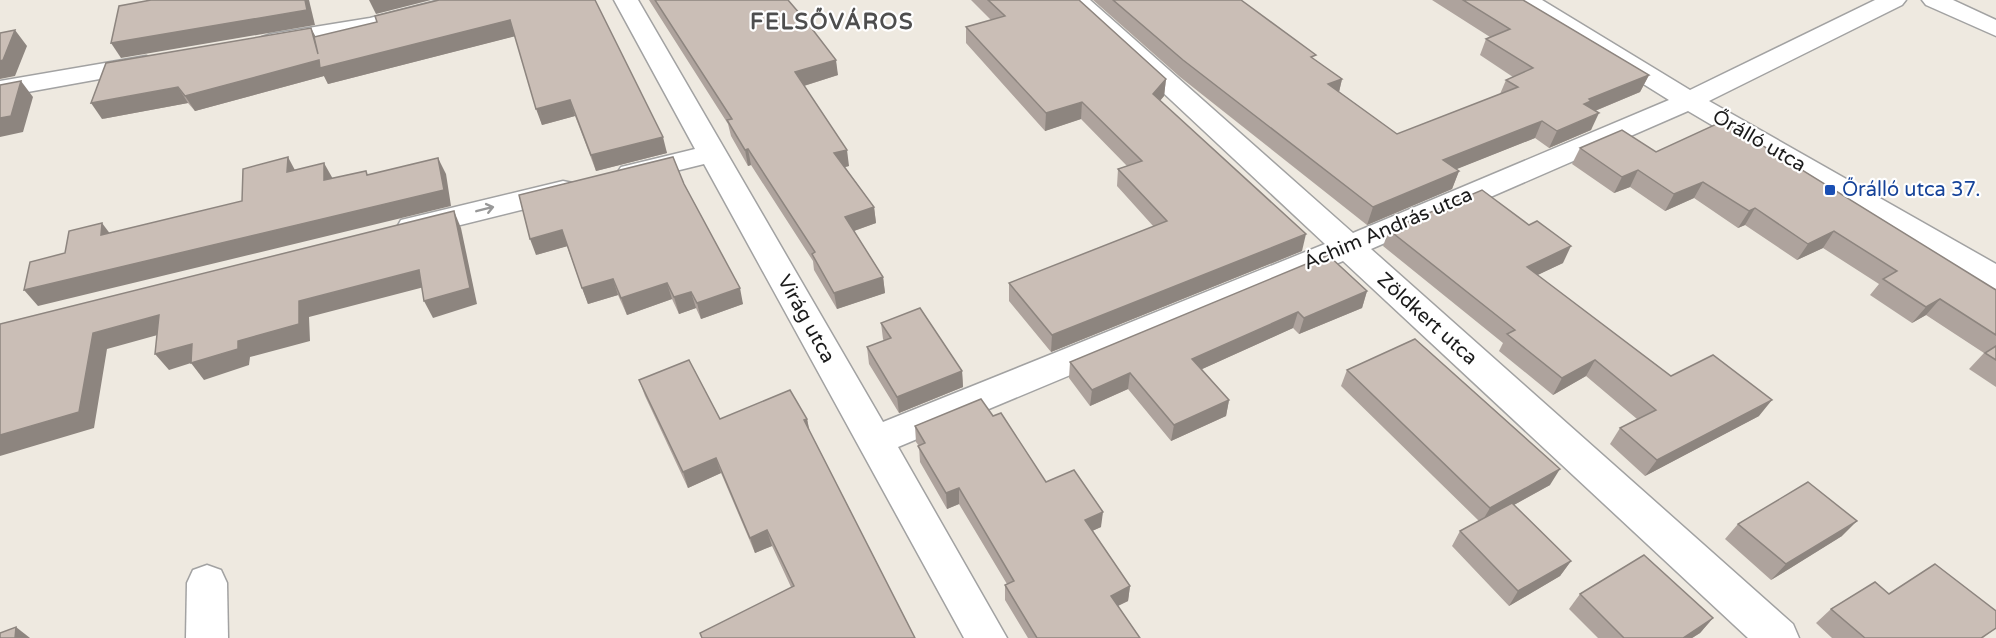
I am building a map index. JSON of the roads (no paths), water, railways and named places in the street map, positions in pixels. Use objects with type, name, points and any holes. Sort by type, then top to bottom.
[{"type":"street","points":[[363,0],[370,25]]},
{"type":"street","points":[[243,47],[370,25],[469,0]]},
{"type":"street","name":"Virág utca","points":[[626,0],[986,638]]},
{"type":"street","name":"Zöldkert utca","points":[[1076,0],[1778,638]]},
{"type":"street","name":"Őrálló utca","points":[[1525,0],[1689,101],[1996,278]]},
{"type":"street","name":"Áchim András utca","points":[[875,441],[1348,247],[1689,101],[1894,0]]},
{"type":"street","points":[[1934,0],[1996,29]]},
{"type":"street","points":[[0,89],[174,59]]},
{"type":"street","points":[[380,236],[713,153]]},
{"type":"street","points":[[207,583],[207,638]]},
{"type":"place","name":"Őrálló utca 37.","points":[[1830,190]]},
{"type":"district","name":"FELSŐVÁROS","points":[[832,22]]}]
